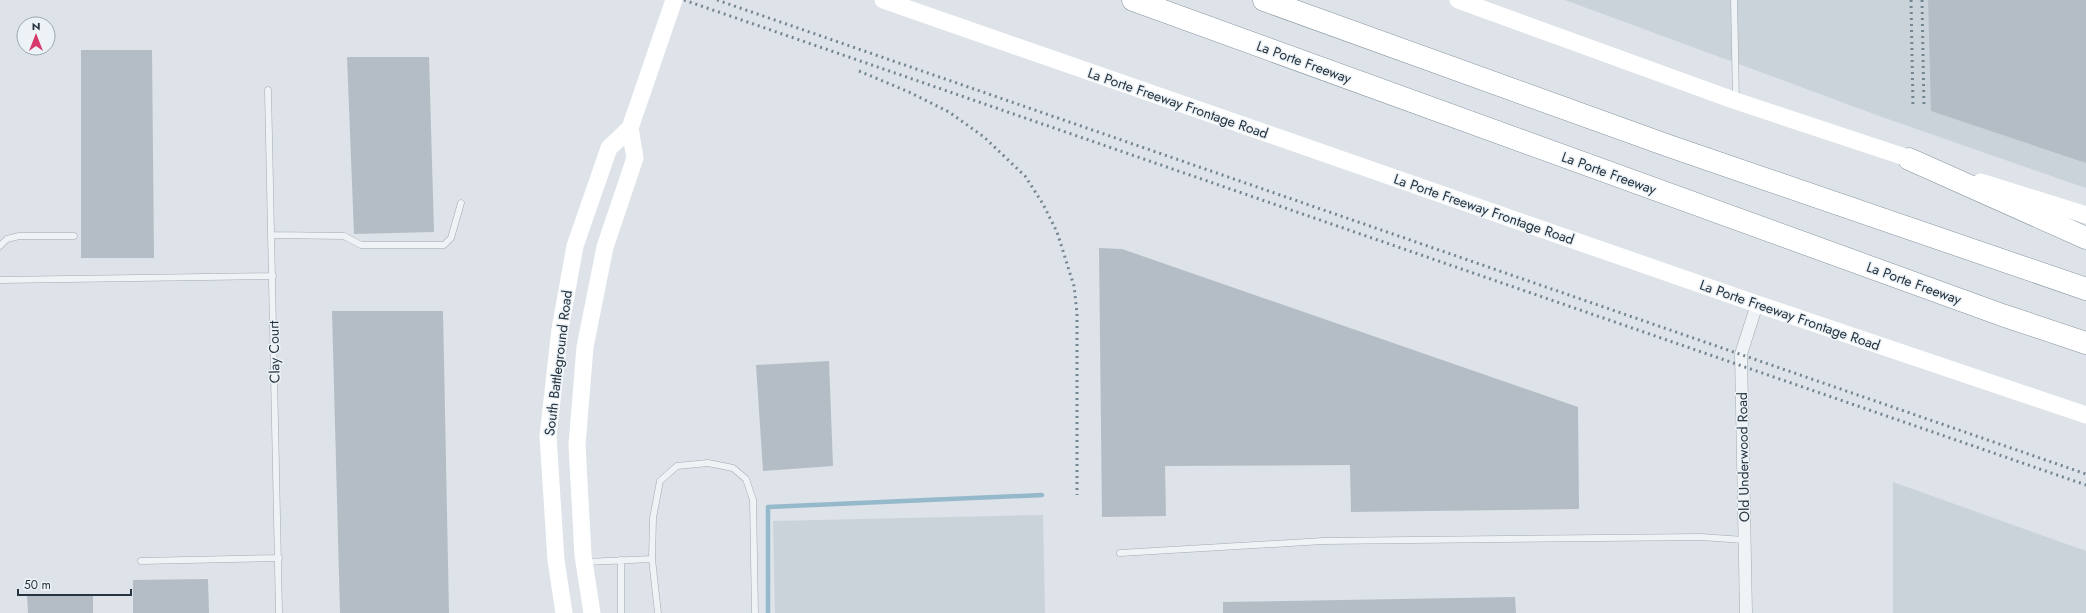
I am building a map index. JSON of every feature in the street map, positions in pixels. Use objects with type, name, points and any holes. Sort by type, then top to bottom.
[{"type":"highway","name":"La Porte Freeway","points":[[1133,0],[1972,304],[2086,343]]},
{"type":"highway","points":[[1264,0],[1669,146],[2086,289]]},
{"type":"highway","points":[[1909,159],[2086,238]]},
{"type":"main road","name":"South Battleground Road","points":[[592,613],[584,562],[577,445],[585,347],[605,247],[635,158],[633,121],[674,0]]},
{"type":"main road","name":"La Porte Freeway Frontage Road","points":[[883,0],[1757,304],[2086,415]]},
{"type":"main road","points":[[1458,0],[1736,101],[1909,159],[2086,215]]},
{"type":"main road","name":"South Battleground Road","points":[[564,613],[556,560],[548,436],[560,329],[575,246],[609,148],[633,121]]},
{"type":"street","name":"Old Underwood Road","points":[[1746,613],[1741,354],[1757,304]]},
{"type":"lane","points":[[1734,0],[1736,101]]},
{"type":"lane","name":"Clay Court","points":[[268,90],[279,613]]},
{"type":"lane","points":[[272,235],[344,236],[360,245],[444,245],[451,238],[461,204]]},
{"type":"lane","points":[[0,246],[7,239],[19,236],[74,236]]},
{"type":"lane","points":[[0,280],[273,276]]},
{"type":"lane","points":[[658,613],[652,559],[653,518],[660,481],[677,466],[708,463],[733,468],[746,479],[753,500],[755,613]]},
{"type":"lane","points":[[1120,553],[1323,541],[1702,537],[1744,540]]},
{"type":"lane","points":[[141,561],[279,558]]},
{"type":"lane","points":[[584,562],[652,559]]},
{"type":"lane","points":[[621,560],[621,613]]},
{"type":"shaded area","points":[[1565,0],[2086,0],[2086,188],[1882,117]]},
{"type":"shaded area","points":[[1893,482],[2086,551],[2086,613],[1893,613]]},
{"type":"shaded area","points":[[1043,515],[1045,613],[775,613],[773,521]]},
{"type":"building","points":[[1928,0],[2086,0],[2086,163],[1931,111]]},
{"type":"building","points":[[81,50],[152,50],[154,258],[81,258]]},
{"type":"building","points":[[347,57],[429,57],[434,232],[354,234]]},
{"type":"building","points":[[1099,248],[1122,249],[1578,407],[1579,509],[1351,512],[1350,465],[1165,466],[1166,516],[1102,517]]},
{"type":"building","points":[[332,311],[443,311],[449,613],[340,613]]},
{"type":"building","points":[[829,361],[833,466],[763,471],[756,365]]},
{"type":"building","points":[[208,579],[209,613],[133,613],[133,580]]},
{"type":"building","points":[[27,595],[93,595],[93,613],[28,613]]},
{"type":"building","points":[[1515,597],[1516,613],[1223,613],[1223,602]]},
{"type":"waterway","points":[[768,613],[768,507],[1042,495]]},
{"type":"railway","points":[[684,0],[2086,485]]},
{"type":"railway","points":[[717,0],[2086,474]]},
{"type":"railway","points":[[1911,0],[1913,108]]},
{"type":"railway","points":[[1922,0],[1924,108]]},
{"type":"railway","points":[[859,71],[909,92],[949,112],[984,137],[1025,176],[1043,204],[1057,232],[1074,286],[1077,313],[1077,495]]}]
